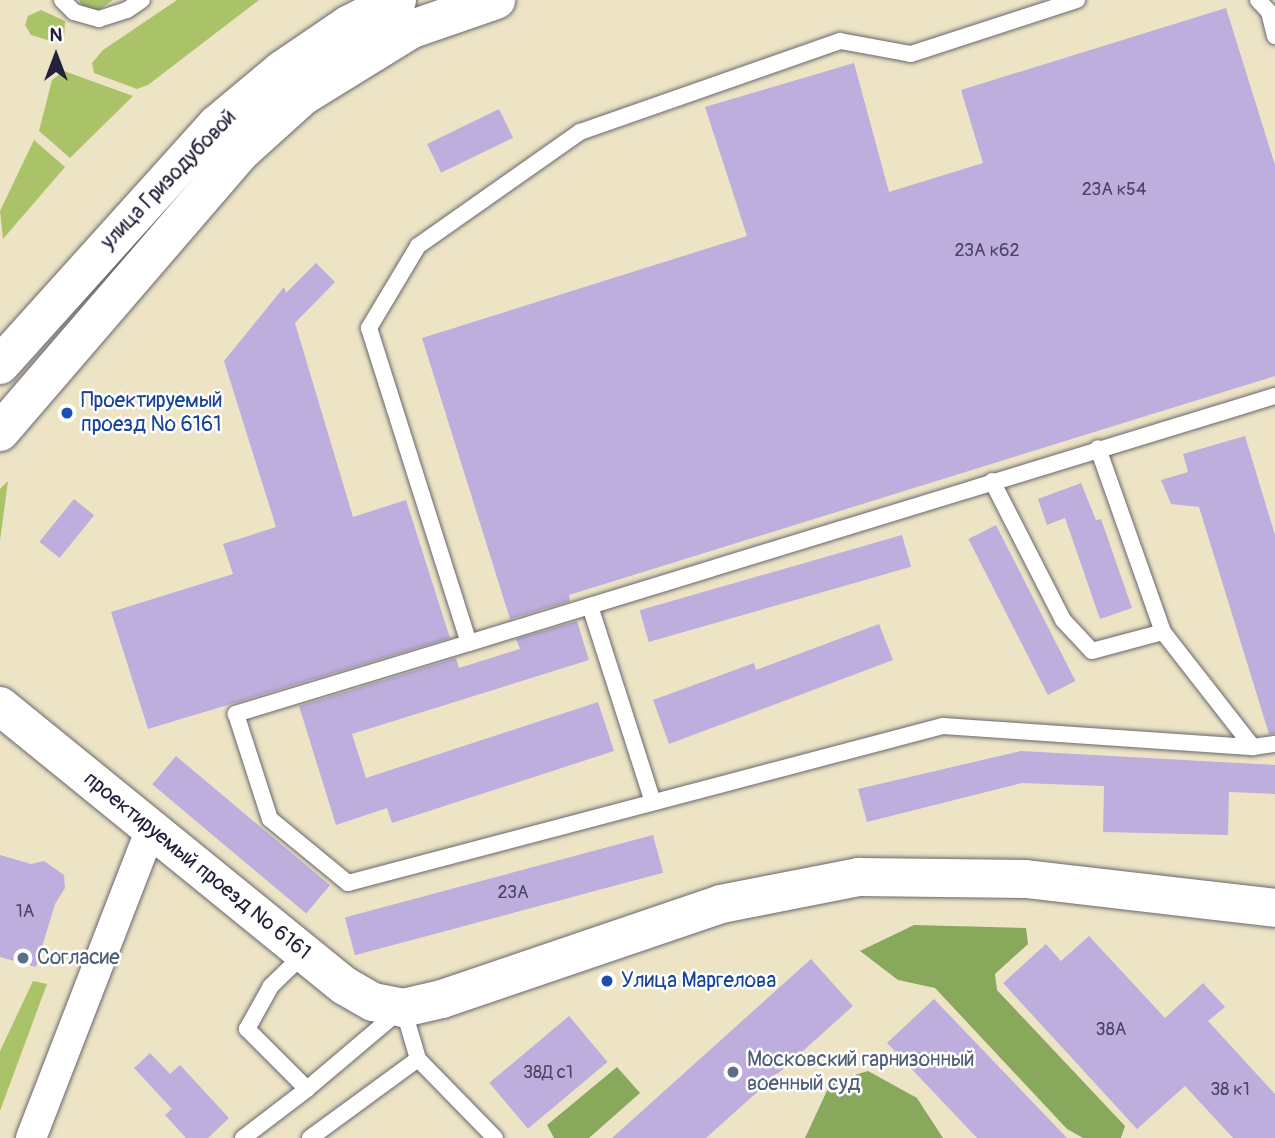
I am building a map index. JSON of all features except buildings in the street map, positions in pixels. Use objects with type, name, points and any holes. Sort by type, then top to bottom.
[{"type":"street","points":[[402,10],[496,0]]},
{"type":"street","name":"улица Гризодубовой","points":[[0,432],[240,153],[402,10]]},
{"type":"street","name":"улица Гризодубовой","points":[[0,365],[216,125],[282,70],[402,10]]},
{"type":"street","name":"проектируемый проезд № 6161","points":[[0,706],[150,831],[305,953],[373,1002],[403,1008]]},
{"type":"street","points":[[31,1138],[150,831]]},
{"type":"street","points":[[403,1008],[442,999],[721,904],[855,877],[1027,879],[1275,908]]},
{"type":"lane","points":[[62,0],[74,12],[99,19],[127,10],[142,0]]},
{"type":"lane","points":[[469,643],[369,328],[418,246],[580,132],[840,41],[911,54],[1077,0]]},
{"type":"lane","points":[[1267,6],[1275,36]]},
{"type":"lane","points":[[1275,396],[236,714],[270,819],[348,883],[943,726],[1253,747],[1275,744]]},
{"type":"lane","points":[[1098,448],[1163,632],[1253,747]]},
{"type":"lane","points":[[992,481],[1063,620],[1092,651],[1163,632]]},
{"type":"lane","points":[[590,606],[653,803]]},
{"type":"lane","points":[[305,953],[271,986],[247,1029],[307,1089]]},
{"type":"lane","points":[[243,1138],[307,1089],[403,1008],[418,1059],[495,1138]]},
{"type":"lane","points":[[310,1138],[418,1059]]},
{"type":"green space","points":[[79,0],[113,0],[96,12],[83,8]]},
{"type":"green space","points":[[177,0],[259,0],[148,85],[137,89],[94,73],[92,63],[103,50]]},
{"type":"green space","points":[[41,10],[65,21],[64,39],[54,42],[31,35],[25,25],[28,16]]},
{"type":"green space","points":[[64,71],[133,96],[70,158],[39,131],[52,80]]},
{"type":"green space","points":[[34,140],[65,167],[3,239],[0,211]]},
{"type":"green space","points":[[8,481],[0,541],[0,489]]},
{"type":"green space","points":[[914,925],[1026,928],[1028,944],[995,974],[997,990],[1125,1126],[1121,1138],[1083,1138],[1067,1129],[935,988],[898,980],[860,951]]},
{"type":"green space","points":[[33,981],[47,984],[0,1111],[0,1051]]},
{"type":"green space","points":[[617,1067],[640,1093],[589,1138],[554,1138],[547,1125]]},
{"type":"green space","points":[[868,1071],[917,1098],[943,1138],[805,1138],[831,1082]]},
{"type":"place","name":"Проектируемый проезд № 6161","points":[[67,413]]},
{"type":"place","name":"Согласие","points":[[23,958]]},
{"type":"place","name":"Улица Маргелова","points":[[607,981]]},
{"type":"place","name":"Московский гарнизонный военный суд","points":[[733,1072]]}]
